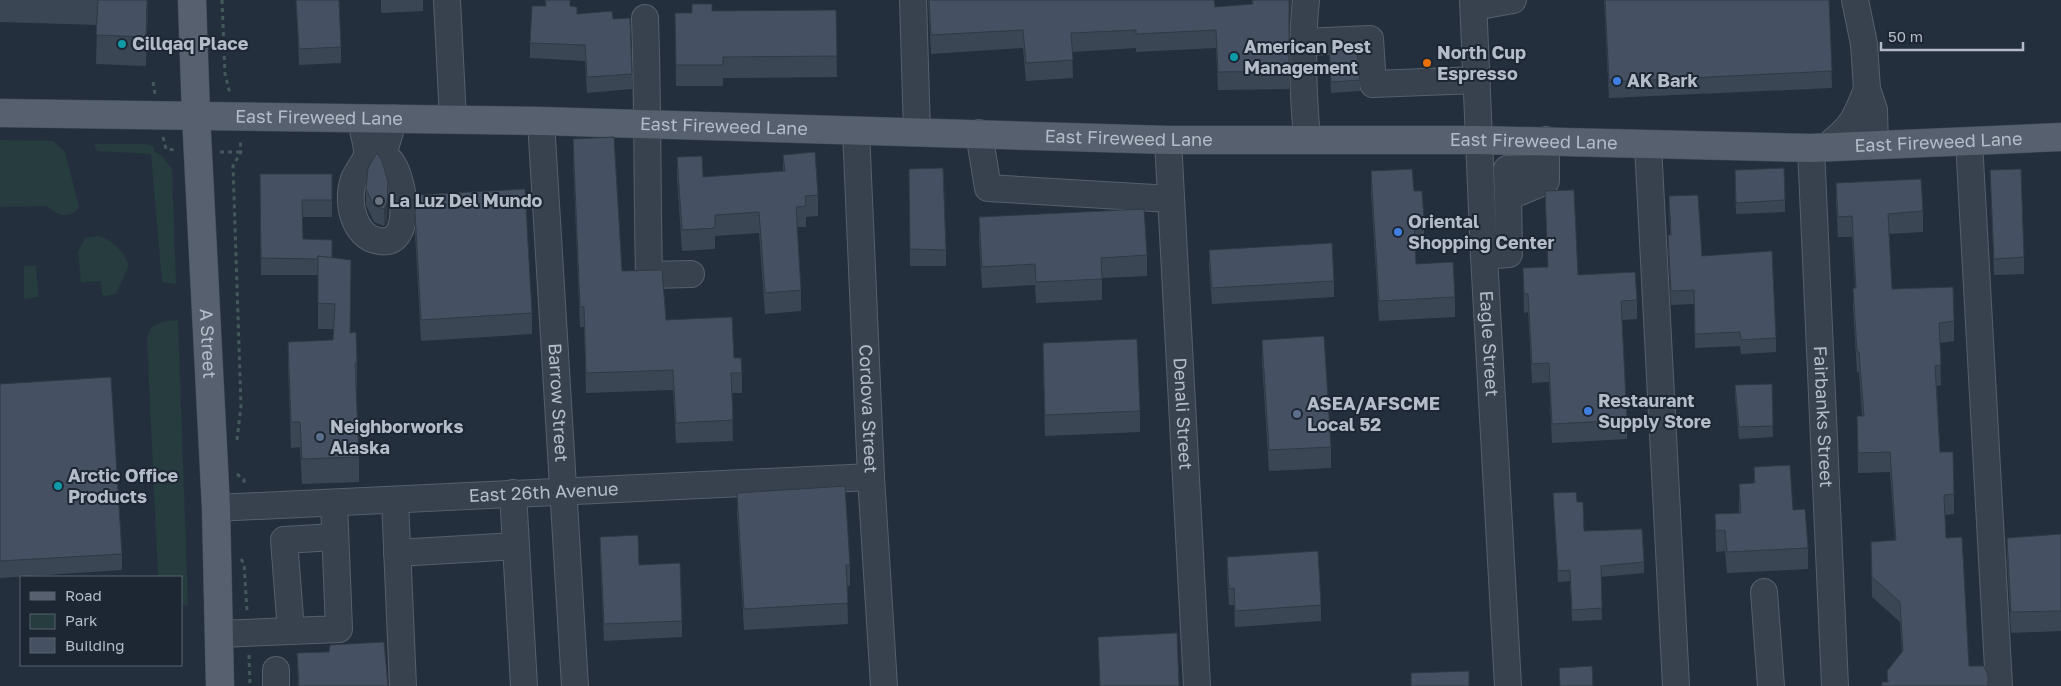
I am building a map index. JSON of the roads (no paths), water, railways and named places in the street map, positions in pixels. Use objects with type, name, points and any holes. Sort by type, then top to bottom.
[{"type":"main road","name":"A Street","points":[[192,0],[216,508],[220,686]]},
{"type":"main road","name":"East Fireweed Lane","points":[[0,113],[541,121],[1168,140],[1308,138],[1546,140],[1648,145],[1819,148],[2059,136]]},
{"type":"street","points":[[447,0],[453,120]]},
{"type":"street","points":[[913,0],[917,132]]},
{"type":"street","points":[[1306,0],[1304,42],[1305,114],[1308,138]]},
{"type":"street","points":[[1473,3],[1513,0]]},
{"type":"street","points":[[1855,0],[1864,44],[1867,89],[1874,110],[1875,145]]},
{"type":"street","name":"Eagle Street","points":[[1473,3],[1478,140],[1508,686]]},
{"type":"street","points":[[645,18],[649,275],[691,274]]},
{"type":"street","points":[[1304,42],[1370,39],[1373,84],[1477,80]]},
{"type":"street","points":[[1819,148],[1847,131],[1852,124],[1867,89]]},
{"type":"street","points":[[360,118],[367,155],[354,180],[351,203],[357,227],[372,240],[383,242],[391,239],[399,232],[404,217],[402,187],[391,162],[383,155],[394,118]]},
{"type":"street","name":"Barrow Street","points":[[541,121],[575,686]]},
{"type":"street","name":"Cordova Street","points":[[856,130],[871,477],[884,686]]},
{"type":"street","points":[[979,134],[988,188],[1171,199]]},
{"type":"street","name":"Denali Street","points":[[1168,140],[1197,686]]},
{"type":"street","points":[[1484,256],[1509,254],[1508,197],[1546,181],[1546,140]]},
{"type":"street","points":[[1969,141],[1999,686]]},
{"type":"street","points":[[1648,145],[1676,686]]},
{"type":"street","name":"Fairbanks Street","points":[[1819,148],[1835,686]]},
{"type":"street","name":"East 26th Avenue","points":[[216,508],[871,477]]},
{"type":"street","points":[[513,493],[524,686]]},
{"type":"street","points":[[394,500],[403,686]]},
{"type":"street","points":[[219,634],[339,629],[334,503]]},
{"type":"street","points":[[291,631],[284,540],[335,537]]},
{"type":"street","points":[[397,553],[516,546]]},
{"type":"street","points":[[1764,592],[1771,686]]},
{"type":"place","name":"Cillqaq Place","points":[[122,44]]},
{"type":"place","name":"American Pest Management","points":[[1234,57]]},
{"type":"place","name":"North Cup Espresso","points":[[1427,63]]},
{"type":"place","name":"AK Bark","points":[[1617,81]]},
{"type":"place","name":"La Luz Del Mundo","points":[[379,201]]},
{"type":"place","name":"Oriental Shopping Center","points":[[1398,232]]},
{"type":"place","name":"Restaurant Supply Store","points":[[1588,411]]},
{"type":"place","name":"ASEA/AFSCME Local 52","points":[[1297,414]]},
{"type":"place","name":"Neighborworks Alaska","points":[[320,437]]},
{"type":"place","name":"Arctic Office Products","points":[[58,486]]}]
